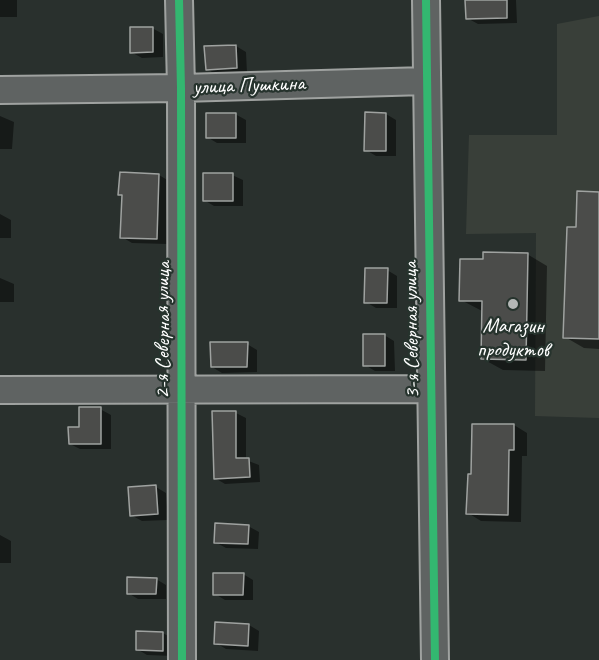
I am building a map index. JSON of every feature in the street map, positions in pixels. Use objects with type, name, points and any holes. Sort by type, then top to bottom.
[{"type":"street","name":"2-я Северная улица","points":[[179,0],[182,660]]},
{"type":"street","name":"3-я Северная улица","points":[[426,0],[435,660]]},
{"type":"street","name":"улица Пушкина","points":[[0,90],[181,88],[426,81]]},
{"type":"street","points":[[0,390],[431,389]]},
{"type":"shaded area","points":[[599,16],[599,418],[535,416],[536,233],[466,234],[469,135],[557,135],[557,24]]},
{"type":"building","points":[[465,0],[507,0],[507,18],[466,19]]},
{"type":"building","points":[[130,27],[153,27],[153,52],[130,53]]},
{"type":"building","points":[[236,45],[237,68],[206,70],[204,46]]},
{"type":"building","points":[[365,112],[386,113],[386,151],[364,151]]},
{"type":"building","points":[[206,113],[236,113],[236,138],[206,138]]},
{"type":"building","points":[[120,172],[159,174],[157,239],[120,238],[122,195],[118,195]]},
{"type":"building","points":[[203,173],[233,173],[233,201],[203,201]]},
{"type":"building","points":[[577,191],[599,192],[599,339],[563,338],[567,227],[576,227]]},
{"type":"building","points":[[483,252],[528,253],[526,360],[481,359],[482,301],[459,301],[460,259],[483,259]]},
{"type":"building","points":[[365,268],[388,268],[387,303],[364,303]]},
{"type":"building","points":[[363,334],[385,334],[385,366],[363,366]]},
{"type":"building","points":[[210,342],[248,342],[247,367],[211,367]]},
{"type":"building","points":[[79,407],[101,407],[101,444],[69,444],[68,427],[79,427]]},
{"type":"building","points":[[212,411],[236,411],[236,458],[249,458],[250,477],[214,479]]},
{"type":"building","points":[[472,424],[514,424],[514,450],[509,450],[508,515],[466,514],[468,474],[471,474]]},
{"type":"building","points":[[156,485],[158,514],[130,516],[128,487]]},
{"type":"building","points":[[215,523],[249,525],[248,544],[214,543]]},
{"type":"building","points":[[213,573],[244,573],[243,595],[213,595]]},
{"type":"building","points":[[127,577],[157,578],[156,594],[127,594]]},
{"type":"building","points":[[215,622],[249,624],[248,646],[214,644]]},
{"type":"building","points":[[136,631],[163,632],[163,651],[136,650]]},
{"type":"cycle path","points":[[179,0],[182,660]]},
{"type":"cycle path","points":[[426,0],[435,660]]},
{"type":"place","name":"Магазин продуктов","points":[[513,304]]}]
